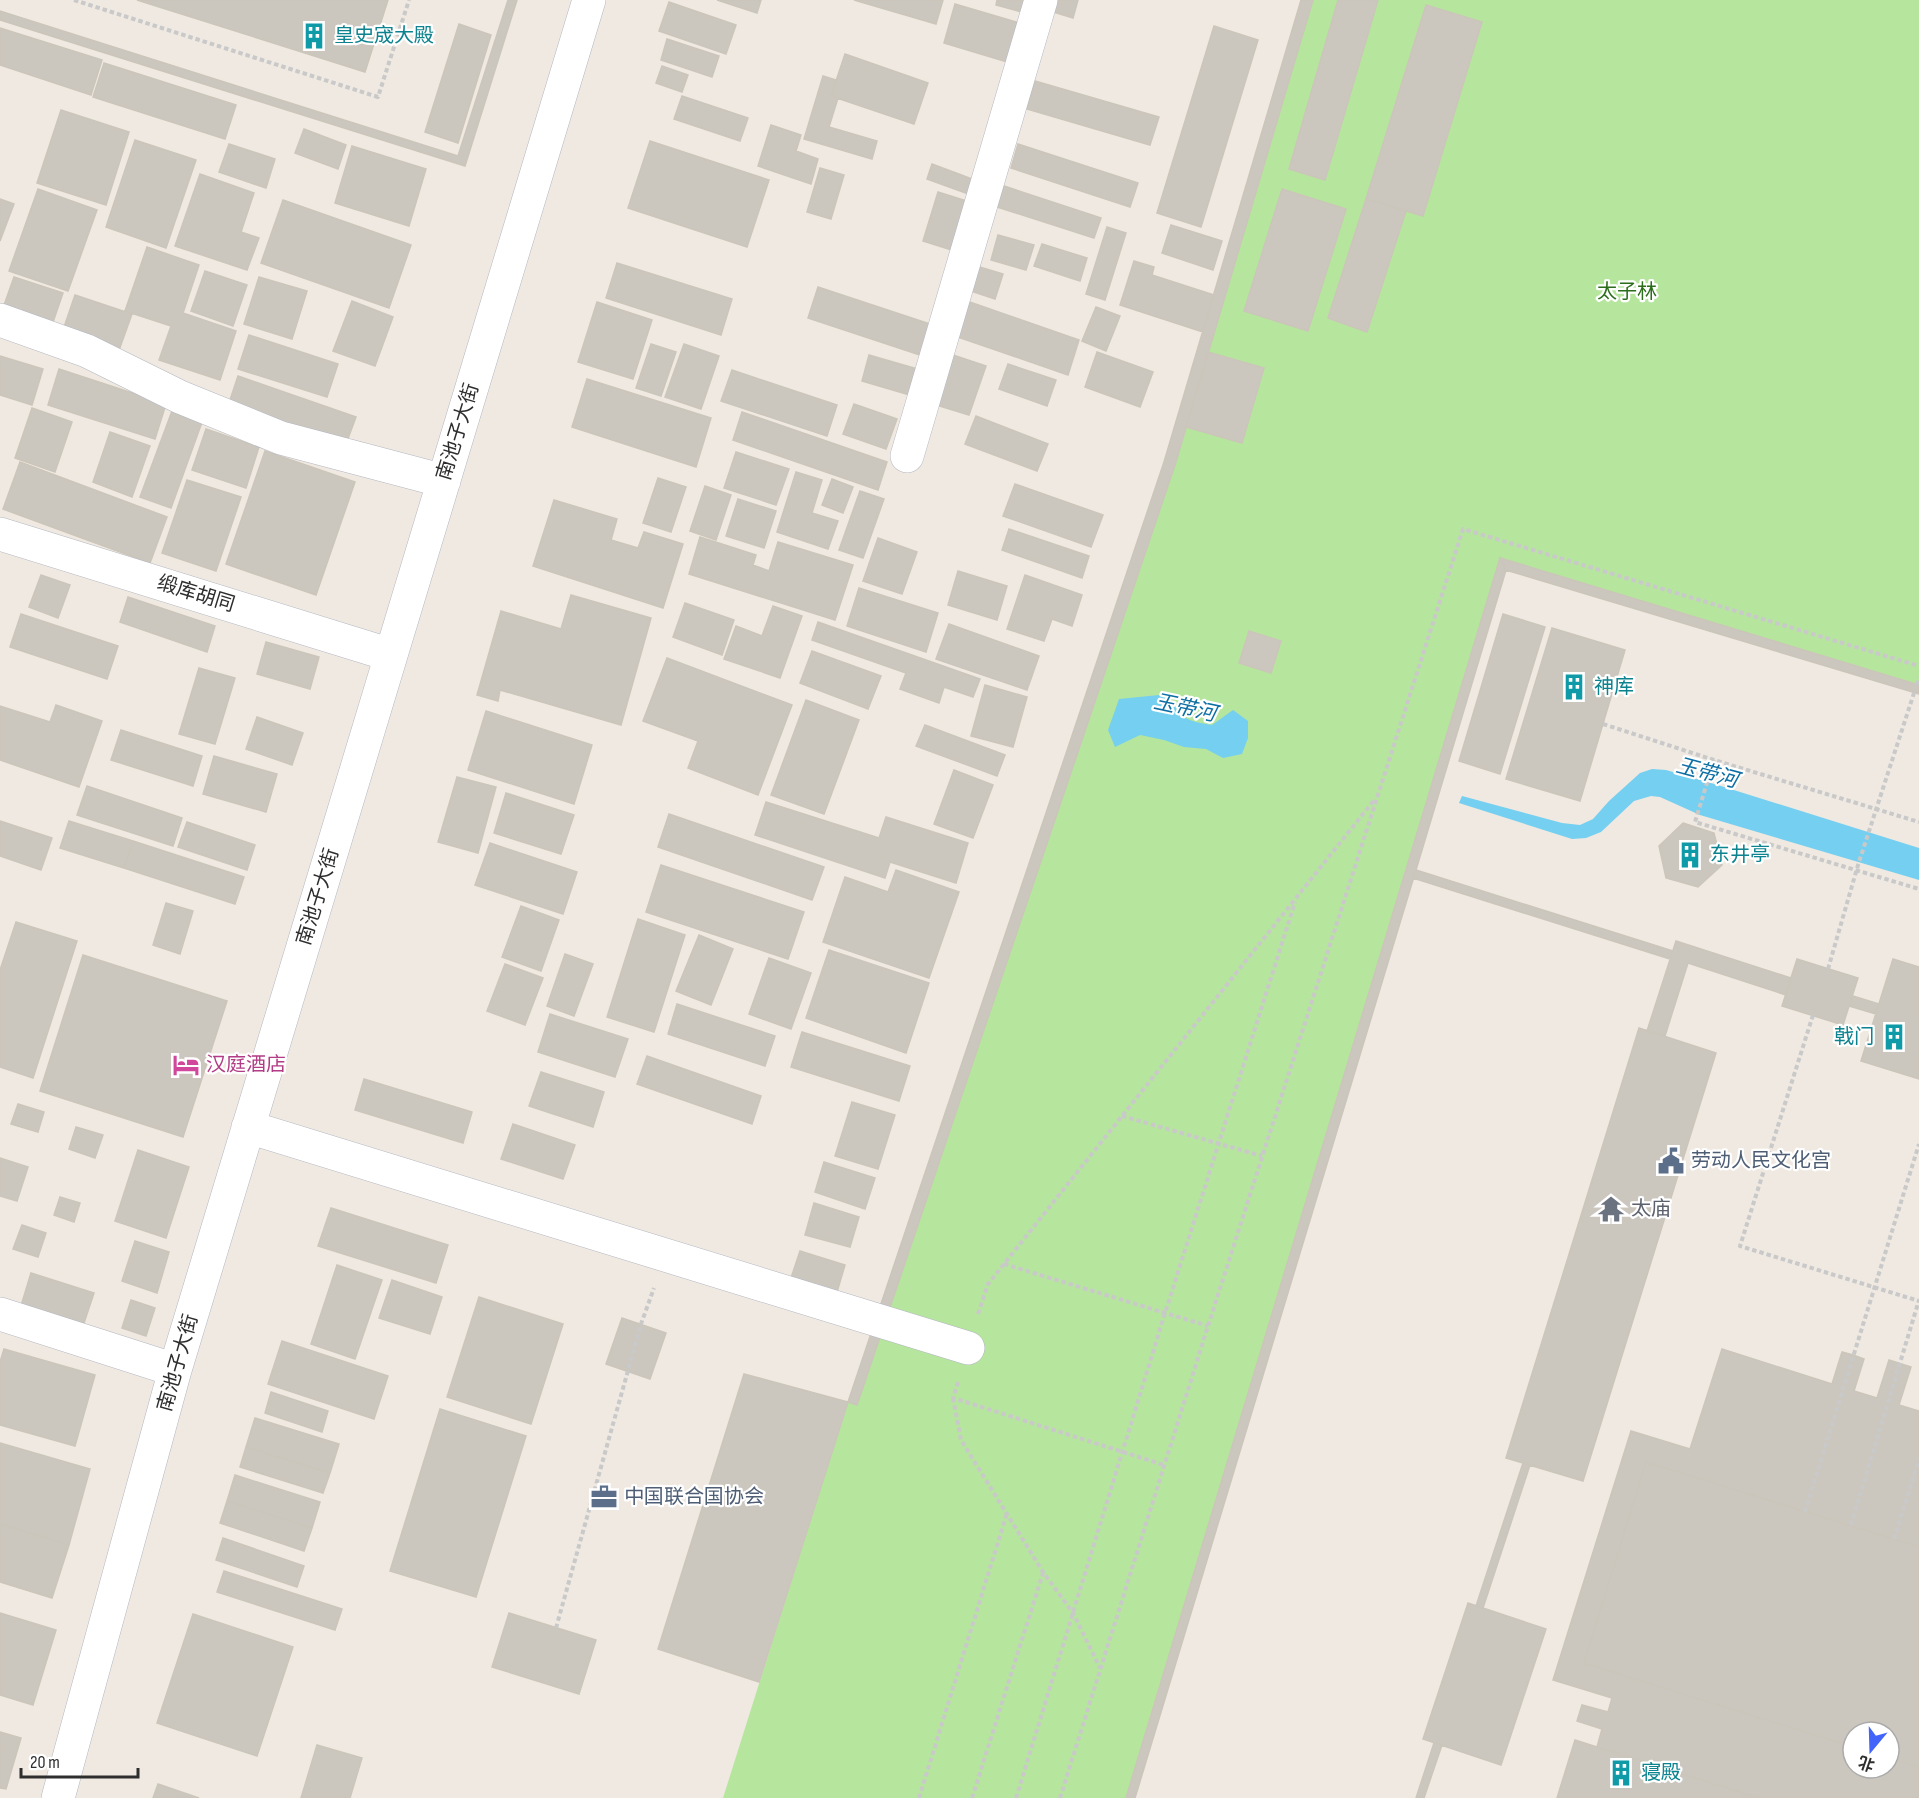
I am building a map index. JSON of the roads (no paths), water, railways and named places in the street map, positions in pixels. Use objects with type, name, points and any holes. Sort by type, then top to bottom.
[{"type":"street","name":"南池子大街","points":[[58,1798],[175,1370],[589,0]]},
{"type":"street","points":[[907,456],[1041,0]]},
{"type":"street","points":[[0,320],[87,351],[180,397],[281,438],[444,481]]},
{"type":"street","name":"缎库胡同","points":[[0,534],[391,655]]},
{"type":"street","points":[[248,1127],[968,1348]]},
{"type":"street","points":[[0,1314],[175,1370]]},
{"type":"water","points":[[1169,694],[1180,714],[1190,720],[1212,725],[1233,710],[1248,721],[1248,738],[1242,754],[1223,758],[1206,749],[1184,747],[1140,735],[1115,747],[1108,730],[1119,699]]},
{"type":"water","points":[[1652,769],[1666,770],[1721,786],[1919,848],[1919,880],[1700,815],[1660,797],[1651,796],[1634,801],[1601,832],[1586,838],[1572,839],[1459,803],[1462,796],[1562,823],[1580,825],[1593,819],[1640,773]]},
{"type":"place","name":"皇史宬大殿","points":[[314,36]]},
{"type":"place","name":"神库","points":[[1574,687]]},
{"type":"place","name":"东井亭","points":[[1690,855]]},
{"type":"place","name":"戟门","points":[[1894,1037]]},
{"type":"place","name":"汉庭酒店","points":[[186,1065]]},
{"type":"place","name":"劳动人民文化宫","points":[[1671,1161]]},
{"type":"place","name":"太庙","points":[[1611,1209]]},
{"type":"place","name":"中国联合国协会","points":[[604,1497]]},
{"type":"place","name":"寝殿","points":[[1621,1773]]},
{"type":"park label","name":"太子林","points":[[1627,292]]},
{"type":"water label","name":"玉带河","points":[[1185,708]]},
{"type":"water label","name":"玉带河","points":[[1707,773]]}]
